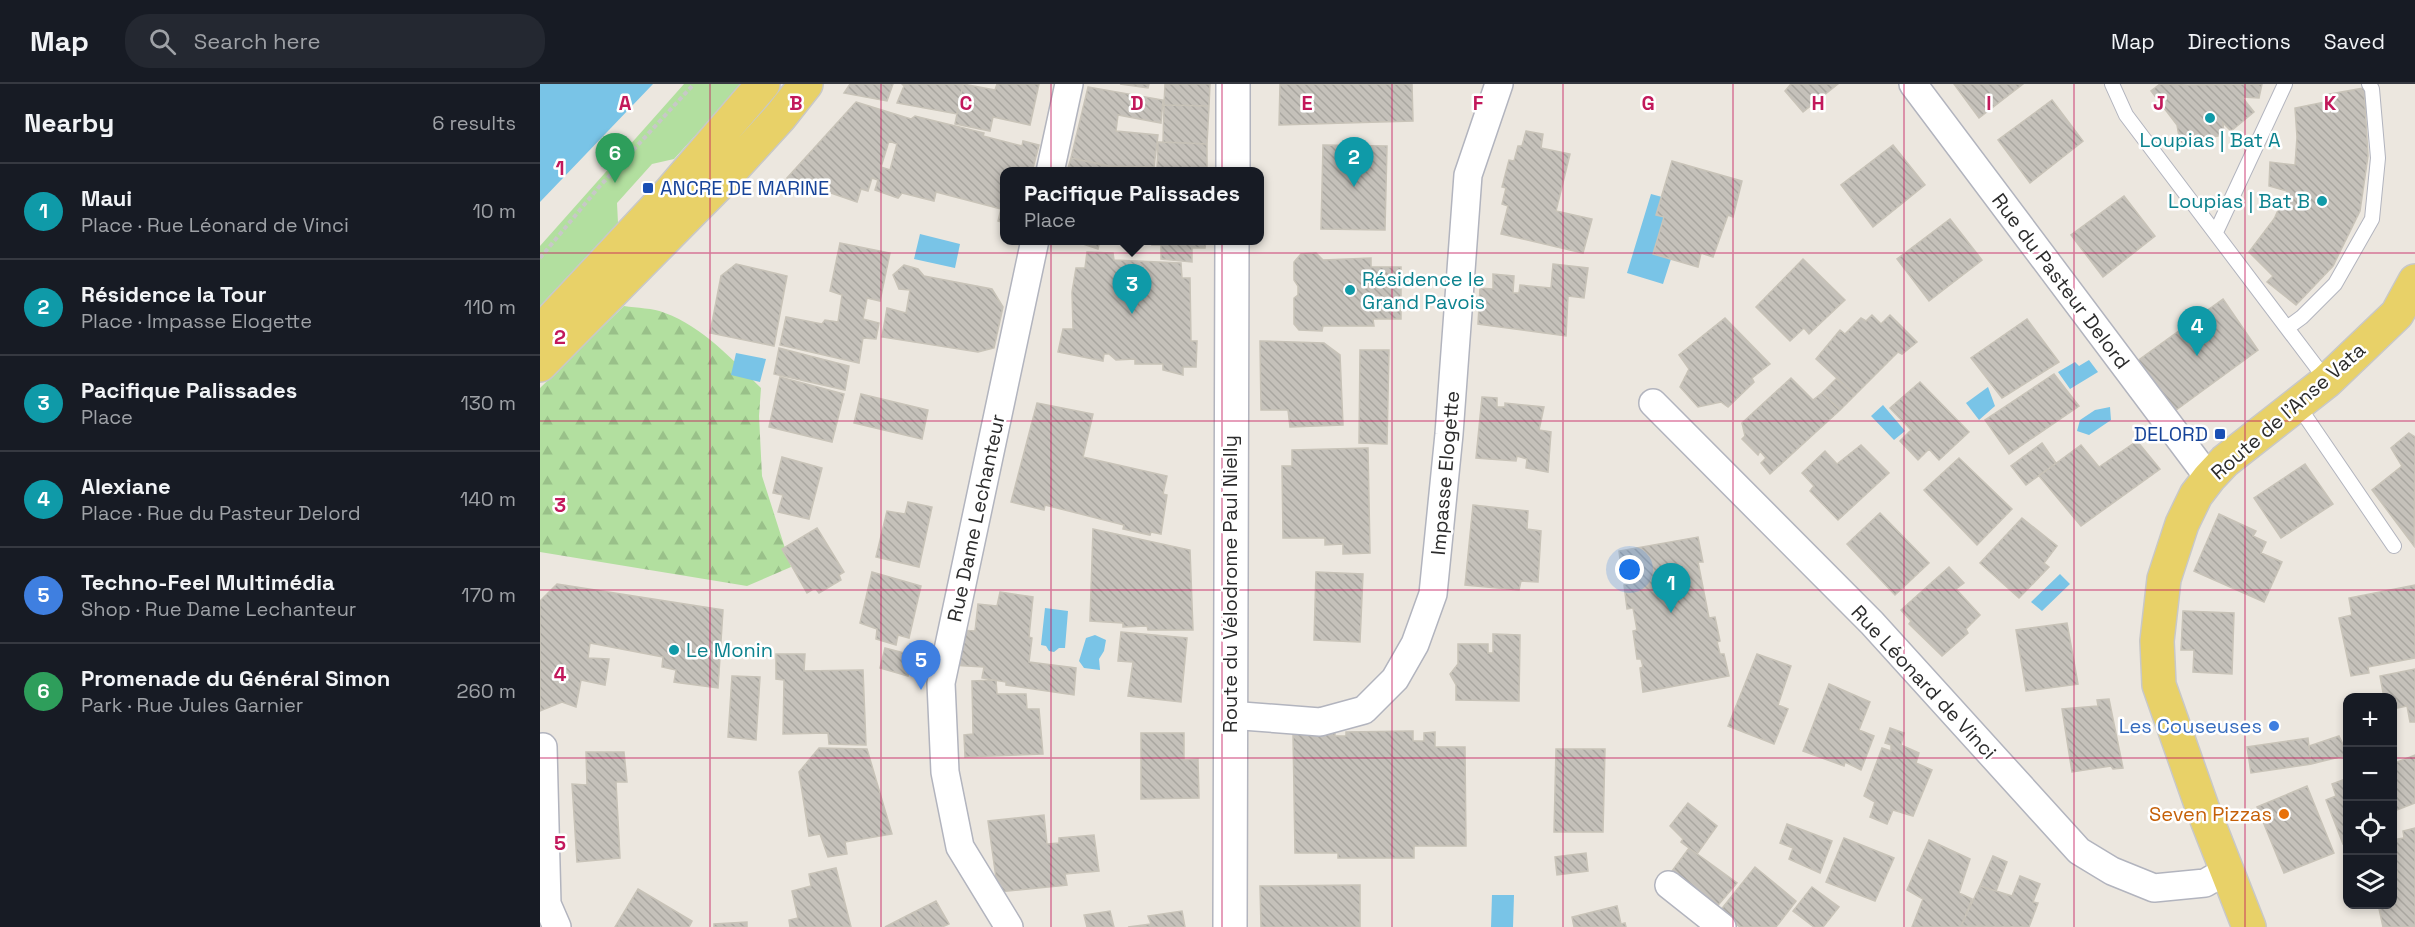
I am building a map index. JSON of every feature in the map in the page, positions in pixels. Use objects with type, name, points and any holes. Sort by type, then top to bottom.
[{"type":"main road","points":[[540,333],[665,198],[763,84]]},
{"type":"main road","points":[[540,365],[717,186],[780,117],[804,85]]},
{"type":"main road","name":"Route de l'Anse Vata","points":[[2248,927],[2159,685],[2157,641],[2164,579],[2173,549],[2196,495],[2209,478],[2224,461],[2327,381],[2397,314],[2415,281]]},
{"type":"street","points":[[1051,167],[1069,84]]},
{"type":"street","points":[[1233,84],[1233,167]]},
{"type":"street","name":"Impasse Elogette","points":[[1229,715],[1320,722],[1364,710],[1395,679],[1415,644],[1435,583],[1449,434],[1468,175],[1499,84]]},
{"type":"street","name":"Rue du Pasteur Delord","points":[[1913,84],[2209,478]]},
{"type":"street","name":"Rue Dame Lechanteur","points":[[1009,927],[960,847],[945,772],[941,683],[1034,245]]},
{"type":"street","name":"Route du Vélodrome Paul Nielly","points":[[1230,927],[1232,245]]},
{"type":"street","name":"Rue Léonard de Vinci","points":[[1653,403],[1872,622],[2079,851],[2112,871],[2154,888],[2205,883],[2226,871]]},
{"type":"street","points":[[543,747],[547,904],[557,927]]},
{"type":"street","points":[[1669,885],[1722,927]]},
{"type":"lane","points":[[2112,84],[2126,115],[2327,381]]},
{"type":"lane","points":[[2216,232],[2285,84]]},
{"type":"lane","points":[[2287,328],[2302,317],[2335,284],[2372,219],[2378,158],[2372,89],[2369,84]]},
{"type":"lane","points":[[2297,404],[2394,546]]},
{"type":"path","points":[[540,258],[599,187],[694,84]]},
{"type":"green space","points":[[684,84],[742,84],[674,159],[652,164],[617,203],[618,223],[540,306],[540,246]]},
{"type":"green space","points":[[624,306],[660,311],[679,319],[717,345],[761,388],[759,416],[762,476],[791,567],[747,586],[540,552],[540,388]]},
{"type":"water","points":[[540,84],[653,84],[540,202]]},
{"type":"water","points":[[1651,194],[1662,197],[1657,215],[1664,217],[1653,254],[1671,259],[1663,284],[1627,273]]},
{"type":"water","points":[[920,234],[960,244],[955,268],[914,259]]},
{"type":"water","points":[[736,353],[766,359],[760,382],[731,375]]},
{"type":"water","points":[[2089,360],[2098,372],[2070,389],[2058,372],[2075,362],[2079,366]]},
{"type":"water","points":[[1988,387],[1995,406],[1979,420],[1966,403]]},
{"type":"water","points":[[1883,405],[1905,431],[1894,440],[1871,416]]},
{"type":"water","points":[[2110,407],[2111,420],[2089,435],[2077,431],[2080,420],[2095,410]]},
{"type":"water","points":[[2060,574],[2070,584],[2042,611],[2031,602]]},
{"type":"water","points":[[1045,608],[1068,611],[1065,648],[1059,648],[1054,652],[1041,645]]},
{"type":"water","points":[[1095,635],[1106,640],[1104,651],[1099,659],[1100,670],[1084,668],[1079,661],[1086,638]]},
{"type":"water","points":[[1492,895],[1514,895],[1513,927],[1491,927]]},
{"type":"building","points":[[850,84],[893,84],[887,101],[844,93]]},
{"type":"building","points":[[902,84],[963,84],[957,114],[897,103],[904,86]]},
{"type":"building","points":[[963,84],[995,90],[997,84],[1039,84],[1030,125],[993,117],[990,131],[955,124]]},
{"type":"building","points":[[1120,84],[1149,84],[1148,88]]},
{"type":"building","points":[[1165,84],[1210,84],[1209,106],[1164,105]]},
{"type":"building","points":[[1280,84],[1412,84],[1413,121],[1279,125]]},
{"type":"building","points":[[1791,84],[1838,84],[1803,112],[1785,91]]},
{"type":"building","points":[[1954,84],[2023,84],[1979,118]]},
{"type":"building","name":"Loupias | Bat A","points":[[2160,84],[2262,84],[2259,98],[2242,97],[2254,112],[2231,131],[2223,123],[2224,135],[2180,143],[2177,125],[2151,91]]},
{"type":"building","points":[[1088,87],[1163,100],[1161,123],[1118,115],[1116,131],[1158,135],[1154,167],[1110,166],[1071,158]]},
{"type":"building","name":"Loupias | Bat B","points":[[2364,88],[2368,156],[2360,211],[2333,266],[2296,305],[2267,282],[2273,276],[2249,252],[2274,219],[2287,191],[2269,186],[2270,162],[2295,165],[2297,137],[2295,108],[2325,102],[2325,95]]},
{"type":"building","points":[[2052,100],[2083,141],[2030,183],[1998,140]]},
{"type":"building","points":[[856,102],[911,119],[915,116],[984,133],[983,136],[1022,146],[1023,141],[1039,145],[1033,167],[1000,167],[1000,209],[936,192],[934,201],[902,193],[898,198],[875,190],[878,180],[872,178],[868,191],[861,189],[857,202],[787,178]],"holes":[[[889,141],[897,144],[890,170],[881,167]]]},
{"type":"building","points":[[1164,105],[1209,106],[1207,144],[1163,142]]},
{"type":"building","points":[[1526,131],[1543,134],[1541,148],[1570,154],[1556,211],[1592,219],[1583,253],[1501,234],[1508,206],[1502,204],[1506,188],[1502,187],[1509,160],[1514,161],[1518,146],[1522,146]]},
{"type":"building","points":[[1158,142],[1207,144],[1207,167],[1157,167]]},
{"type":"building","points":[[1323,145],[1387,146],[1385,230],[1321,229]]},
{"type":"building","points":[[1893,145],[1925,185],[1873,227],[1841,185]]},
{"type":"building","points":[[1071,158],[1112,167],[1068,167]]},
{"type":"building","points":[[1672,161],[1742,181],[1733,217],[1728,215],[1713,257],[1701,253],[1698,267],[1653,254],[1664,217],[1656,215]]},
{"type":"building","points":[[2124,196],[2155,236],[2103,277],[2071,235]]},
{"type":"building","points":[[1950,219],[1982,260],[1929,301],[1897,259]]},
{"type":"building","points":[[840,243],[890,253],[880,301],[867,298],[863,319],[879,323],[876,339],[863,338],[859,363],[780,345],[786,317],[822,324],[825,320],[838,322],[842,295],[830,291]]},
{"type":"building","points":[[1086,245],[1099,245],[1098,249]]},
{"type":"building","points":[[1161,245],[1205,245],[1205,248],[1192,248],[1192,262],[1161,259]]},
{"type":"building","points":[[1087,252],[1113,253],[1114,260],[1181,263],[1182,278],[1190,278],[1191,341],[1197,341],[1196,367],[1183,367],[1183,375],[1163,370],[1163,364],[1135,364],[1135,359],[1116,360],[1109,354],[1104,354],[1103,361],[1058,352],[1063,329],[1073,329],[1072,292],[1076,268],[1085,268]]},
{"type":"building","name":"Résidence le Grand Pavois","points":[[1316,253],[1323,260],[1371,258],[1371,267],[1401,267],[1401,319],[1373,319],[1374,326],[1323,326],[1322,331],[1299,330],[1294,324],[1294,298],[1298,295],[1298,286],[1294,280],[1294,262],[1301,254]]},
{"type":"building","points":[[1803,259],[1845,300],[1809,334],[1804,328],[1790,341],[1756,307]]},
{"type":"building","points":[[736,264],[787,276],[774,346],[710,333],[721,276]]},
{"type":"building","points":[[1553,264],[1588,268],[1584,298],[1568,296],[1566,336],[1478,324],[1480,288],[1493,289],[1493,274],[1514,276],[1513,293],[1519,293],[1520,285],[1551,288]]},
{"type":"building","points":[[904,265],[918,269],[924,276],[992,289],[1003,307],[994,348],[978,352],[882,337],[887,308],[906,313],[910,290],[899,289],[893,275]]},
{"type":"building","points":[[2223,299],[2258,350],[2172,413],[2136,362]]},
{"type":"building","points":[[1872,315],[1881,324],[1890,315],[1917,342],[1902,354],[1898,352],[1855,395],[1816,359],[1840,330],[1845,334],[1861,318],[1866,321]]},
{"type":"building","points":[[1725,318],[1770,364],[1752,378],[1754,382],[1728,407],[1721,402],[1698,407],[1680,387],[1689,369],[1679,355]]},
{"type":"building","points":[[2027,319],[2059,362],[2002,398],[1971,358]]},
{"type":"building","points":[[1260,341],[1324,343],[1340,355],[1343,425],[1290,427],[1288,410],[1261,410]]},
{"type":"building","points":[[779,348],[849,366],[845,390],[774,374]]},
{"type":"building","points":[[1360,350],[1389,350],[1387,444],[1359,443]]},
{"type":"building","points":[[2054,374],[2079,406],[2009,454],[1985,420]]},
{"type":"building","points":[[780,377],[844,394],[832,442],[769,427]]},
{"type":"building","points":[[1791,378],[1813,400],[1822,393],[1840,410],[1770,474],[1761,463],[1766,458],[1760,451],[1758,455],[1742,439],[1745,436],[1742,423]]},
{"type":"building","points":[[1837,378],[1855,395],[1840,410],[1822,393]]},
{"type":"building","points":[[1920,382],[1969,432],[1939,460],[1929,449],[1918,460],[1900,441],[1911,430],[1890,408]]},
{"type":"building","points":[[861,394],[928,410],[922,439],[854,423]]},
{"type":"building","points":[[1482,397],[1497,398],[1497,407],[1505,407],[1505,403],[1544,407],[1539,430],[1551,432],[1548,472],[1526,468],[1527,459],[1517,456],[1516,461],[1476,458]]},
{"type":"building","points":[[1037,403],[1093,414],[1083,457],[1167,476],[1163,494],[1167,495],[1161,534],[1151,532],[1150,535],[1123,529],[1124,525],[1045,505],[1044,510],[1011,502]]},
{"type":"building","points":[[2409,433],[2415,437],[2414,546],[2372,490],[2402,466],[2391,448]]},
{"type":"building","points":[[2137,441],[2160,469],[2081,526],[2039,476],[2081,445],[2099,467]]},
{"type":"building","points":[[2042,443],[2056,463],[2026,485],[2011,466]]},
{"type":"building","points":[[1861,445],[1889,473],[1838,520],[1810,491],[1814,486],[1802,473],[1825,451],[1837,464]]},
{"type":"building","points":[[1368,448],[1370,553],[1343,554],[1343,544],[1325,545],[1325,538],[1283,538],[1282,466],[1292,466],[1292,450]]},
{"type":"building","points":[[782,457],[822,468],[809,519],[778,512],[783,495],[773,493]]},
{"type":"building","points":[[1959,458],[2012,509],[1977,545],[1924,490]]},
{"type":"building","points":[[2305,464],[2333,504],[2281,538],[2254,498]]},
{"type":"building","points":[[908,502],[932,507],[919,567],[876,557],[887,511],[905,514]]},
{"type":"building","points":[[1473,505],[1528,511],[1527,529],[1541,531],[1538,582],[1521,581],[1519,590],[1465,585]]},
{"type":"building","points":[[1880,513],[1929,563],[1895,595],[1847,544]]},
{"type":"building","points":[[2219,514],[2256,531],[2253,536],[2266,542],[2261,553],[2282,562],[2264,602],[2194,571]]},
{"type":"building","points":[[2022,518],[2057,546],[2044,563],[2049,567],[2019,598],[1980,563]]},
{"type":"building","points":[[817,528],[844,572],[839,575],[841,580],[819,593],[815,588],[807,593],[782,549]]},
{"type":"building","points":[[1093,529],[1190,550],[1193,630],[1148,630],[1147,626],[1123,627],[1123,623],[1090,621]]},
{"type":"building","points":[[1698,537],[1703,562],[1698,562],[1709,618],[1715,617],[1720,641],[1717,642],[1720,654],[1724,654],[1729,676],[1643,692],[1640,668],[1643,667],[1641,659],[1637,659],[1633,631],[1637,630],[1633,608],[1627,609],[1624,585],[1627,584],[1626,575],[1622,575],[1619,551]]},
{"type":"building","points":[[1949,567],[1964,583],[1956,589],[1980,615],[1966,629],[1968,633],[1942,656],[1909,624],[1911,621],[1901,610]]},
{"type":"building","points":[[872,572],[921,586],[909,638],[898,635],[896,645],[876,639],[877,629],[860,623]]},
{"type":"building","points":[[1316,572],[1363,574],[1360,642],[1314,640]]},
{"type":"building","name":"Le Monin","points":[[557,584],[723,610],[718,688],[674,682],[676,670],[662,667],[663,657],[590,643],[588,658],[609,659],[605,685],[581,680],[576,707],[562,702],[540,711],[540,601]]},
{"type":"building","points":[[2415,585],[2415,658],[2368,667],[2369,673],[2351,676],[2339,618],[2352,615],[2349,598]]},
{"type":"building","points":[[1000,592],[1033,597],[1029,662],[1076,668],[1074,695],[1006,685],[1006,682],[982,678],[984,667],[951,665],[959,630],[975,631],[978,604],[997,606]]},
{"type":"building","points":[[2183,611],[2234,613],[2232,674],[2193,672],[2194,650],[2181,650]]},
{"type":"building","points":[[2067,623],[2078,684],[2026,691],[2016,630]]},
{"type":"building","points":[[1121,632],[1187,638],[1181,702],[1128,696],[1133,662],[1118,661]]},
{"type":"building","points":[[1493,634],[1520,635],[1519,701],[1456,700],[1456,685],[1450,674],[1458,664],[1458,644],[1488,644],[1488,653],[1493,653]]},
{"type":"building","points":[[885,648],[912,655],[908,676],[880,668]]},
{"type":"building","points":[[776,654],[805,654],[804,671],[863,670],[866,745],[829,744],[828,733],[783,734],[784,680],[776,679]]},
{"type":"building","points":[[1757,654],[1791,666],[1778,705],[1788,709],[1774,744],[1728,726]]},
{"type":"building","points":[[2415,669],[2415,722],[2410,722],[2407,706],[2397,708],[2397,693],[2383,693],[2380,676]]},
{"type":"building","points":[[732,676],[760,677],[756,740],[728,737]]},
{"type":"building","points":[[996,680],[997,694],[1026,694],[1027,709],[1039,709],[1043,754],[965,757],[964,735],[973,734],[972,681]]},
{"type":"building","points":[[1829,684],[1870,702],[1859,730],[1874,736],[1861,770],[1845,762],[1844,766],[1803,751]]},
{"type":"building","points":[[2109,699],[2123,768],[2113,769],[2111,766],[2072,772],[2062,709],[2098,706],[2097,700]]},
{"type":"building","points":[[1335,725],[1335,736],[1346,736],[1346,732],[1413,731],[1413,741],[1424,741],[1424,733],[1435,732],[1435,747],[1465,747],[1466,846],[1414,846],[1414,858],[1338,858],[1338,853],[1295,853],[1293,733]]},
{"type":"building","points":[[1890,728],[1904,733],[1901,745],[1919,753],[1916,763],[1932,770],[1913,816],[1893,810],[1887,824],[1870,817],[1875,802],[1864,796],[1882,748],[1891,751],[1891,745],[1885,743]]},
{"type":"building","points":[[1141,733],[1184,733],[1184,760],[1198,759],[1199,798],[1141,799]]},
{"type":"building","points":[[2339,736],[2343,744],[2343,756],[2311,764],[2309,746]]},
{"type":"building","points":[[2308,738],[2311,764],[2251,773],[2247,747]]},
{"type":"building","points":[[819,748],[867,749],[892,834],[845,842],[847,854],[828,857],[820,834],[809,836],[799,772]]},
{"type":"building","points":[[1556,749],[1605,749],[1603,832],[1554,832]]},
{"type":"building","points":[[586,752],[624,752],[627,782],[616,782],[620,858],[577,862],[572,784],[587,785]]},
{"type":"building","points":[[2415,755],[2415,803],[2397,810],[2397,801],[2397,762]]},
{"type":"building","points":[[2343,780],[2343,844],[2326,800],[2336,796],[2332,784]]},
{"type":"building","points":[[2307,786],[2334,853],[2284,873],[2257,807]]},
{"type":"building","points":[[1688,803],[1717,826],[1697,854],[1681,842],[1683,839],[1670,826]]},
{"type":"building","points":[[1044,815],[1047,844],[1059,843],[1059,838],[1094,835],[1099,871],[1065,874],[1067,885],[998,892],[988,821]]},
{"type":"building","points":[[1787,824],[1832,841],[1820,873],[1789,859],[1793,848],[1780,843]]},
{"type":"building","points":[[2415,828],[2415,927],[2383,927],[2379,909],[2397,909],[2397,839],[2404,838],[2403,831]]},
{"type":"building","points":[[1844,838],[1894,858],[1875,901],[1826,882]]},
{"type":"building","points":[[1929,840],[1970,859],[1959,893],[1972,899],[1961,927],[1912,927],[1923,899],[1907,890]]},
{"type":"building","points":[[1689,848],[1737,883],[1714,910],[1669,875]]},
{"type":"building","points":[[1586,853],[1588,871],[1557,875],[1555,857]]},
{"type":"building","points":[[1993,856],[2007,862],[1996,891],[1980,886]]},
{"type":"building","points":[[1755,867],[1796,901],[1776,927],[1740,927],[1720,911]]},
{"type":"building","points":[[836,868],[851,927],[790,927],[789,920],[798,918],[792,891],[811,886],[809,874]]},
{"type":"building","points":[[2020,876],[2040,884],[2033,902],[2038,903],[2029,927],[1961,926],[1980,886],[2012,896]]},
{"type":"building","points":[[1360,885],[1360,927],[1261,927],[1260,886]]},
{"type":"building","points":[[1812,887],[1839,907],[1823,927],[1814,927],[1793,911]]},
{"type":"building","points":[[638,889],[692,921],[689,927],[615,927]]},
{"type":"building","points":[[936,901],[949,924],[942,927],[922,927],[914,912]]},
{"type":"building","points":[[1617,906],[1621,924],[1625,923],[1626,927],[1574,927],[1572,917]]},
{"type":"building","points":[[1110,911],[1114,927],[1087,927],[1084,915]]},
{"type":"building","points":[[1182,911],[1185,927],[1128,927],[1151,924],[1148,916]]},
{"type":"building","points":[[914,912],[922,927],[885,927]]},
{"type":"building","points":[[747,922],[747,927],[714,927],[714,924]]},
{"type":"place","name":"Loupias | Bat A","points":[[2210,118]]},
{"type":"place","name":"Promenade du Général Simon","points":[[615,183]]},
{"type":"place","name":"Résidence la Tour","points":[[1354,187]]},
{"type":"place","name":"ANCRE DE MARINE","points":[[648,188]]},
{"type":"place","name":"Loupias | Bat B","points":[[2322,201]]},
{"type":"place","name":"Résidence le Grand Pavois","points":[[1350,290]]},
{"type":"place","name":"Pacifique Palissades","points":[[1132,314]]},
{"type":"place","name":"Alexiane","points":[[2197,356]]},
{"type":"place","name":"DELORD","points":[[2220,434]]},
{"type":"place","name":"Maui","points":[[1671,613]]},
{"type":"place","name":"Le Monin","points":[[674,650]]},
{"type":"place","name":"Techno-Feel Multimédia","points":[[921,690]]},
{"type":"place","name":"Les Couseuses","points":[[2274,726]]},
{"type":"place","name":"Seven Pizzas","points":[[2284,814]]}]
